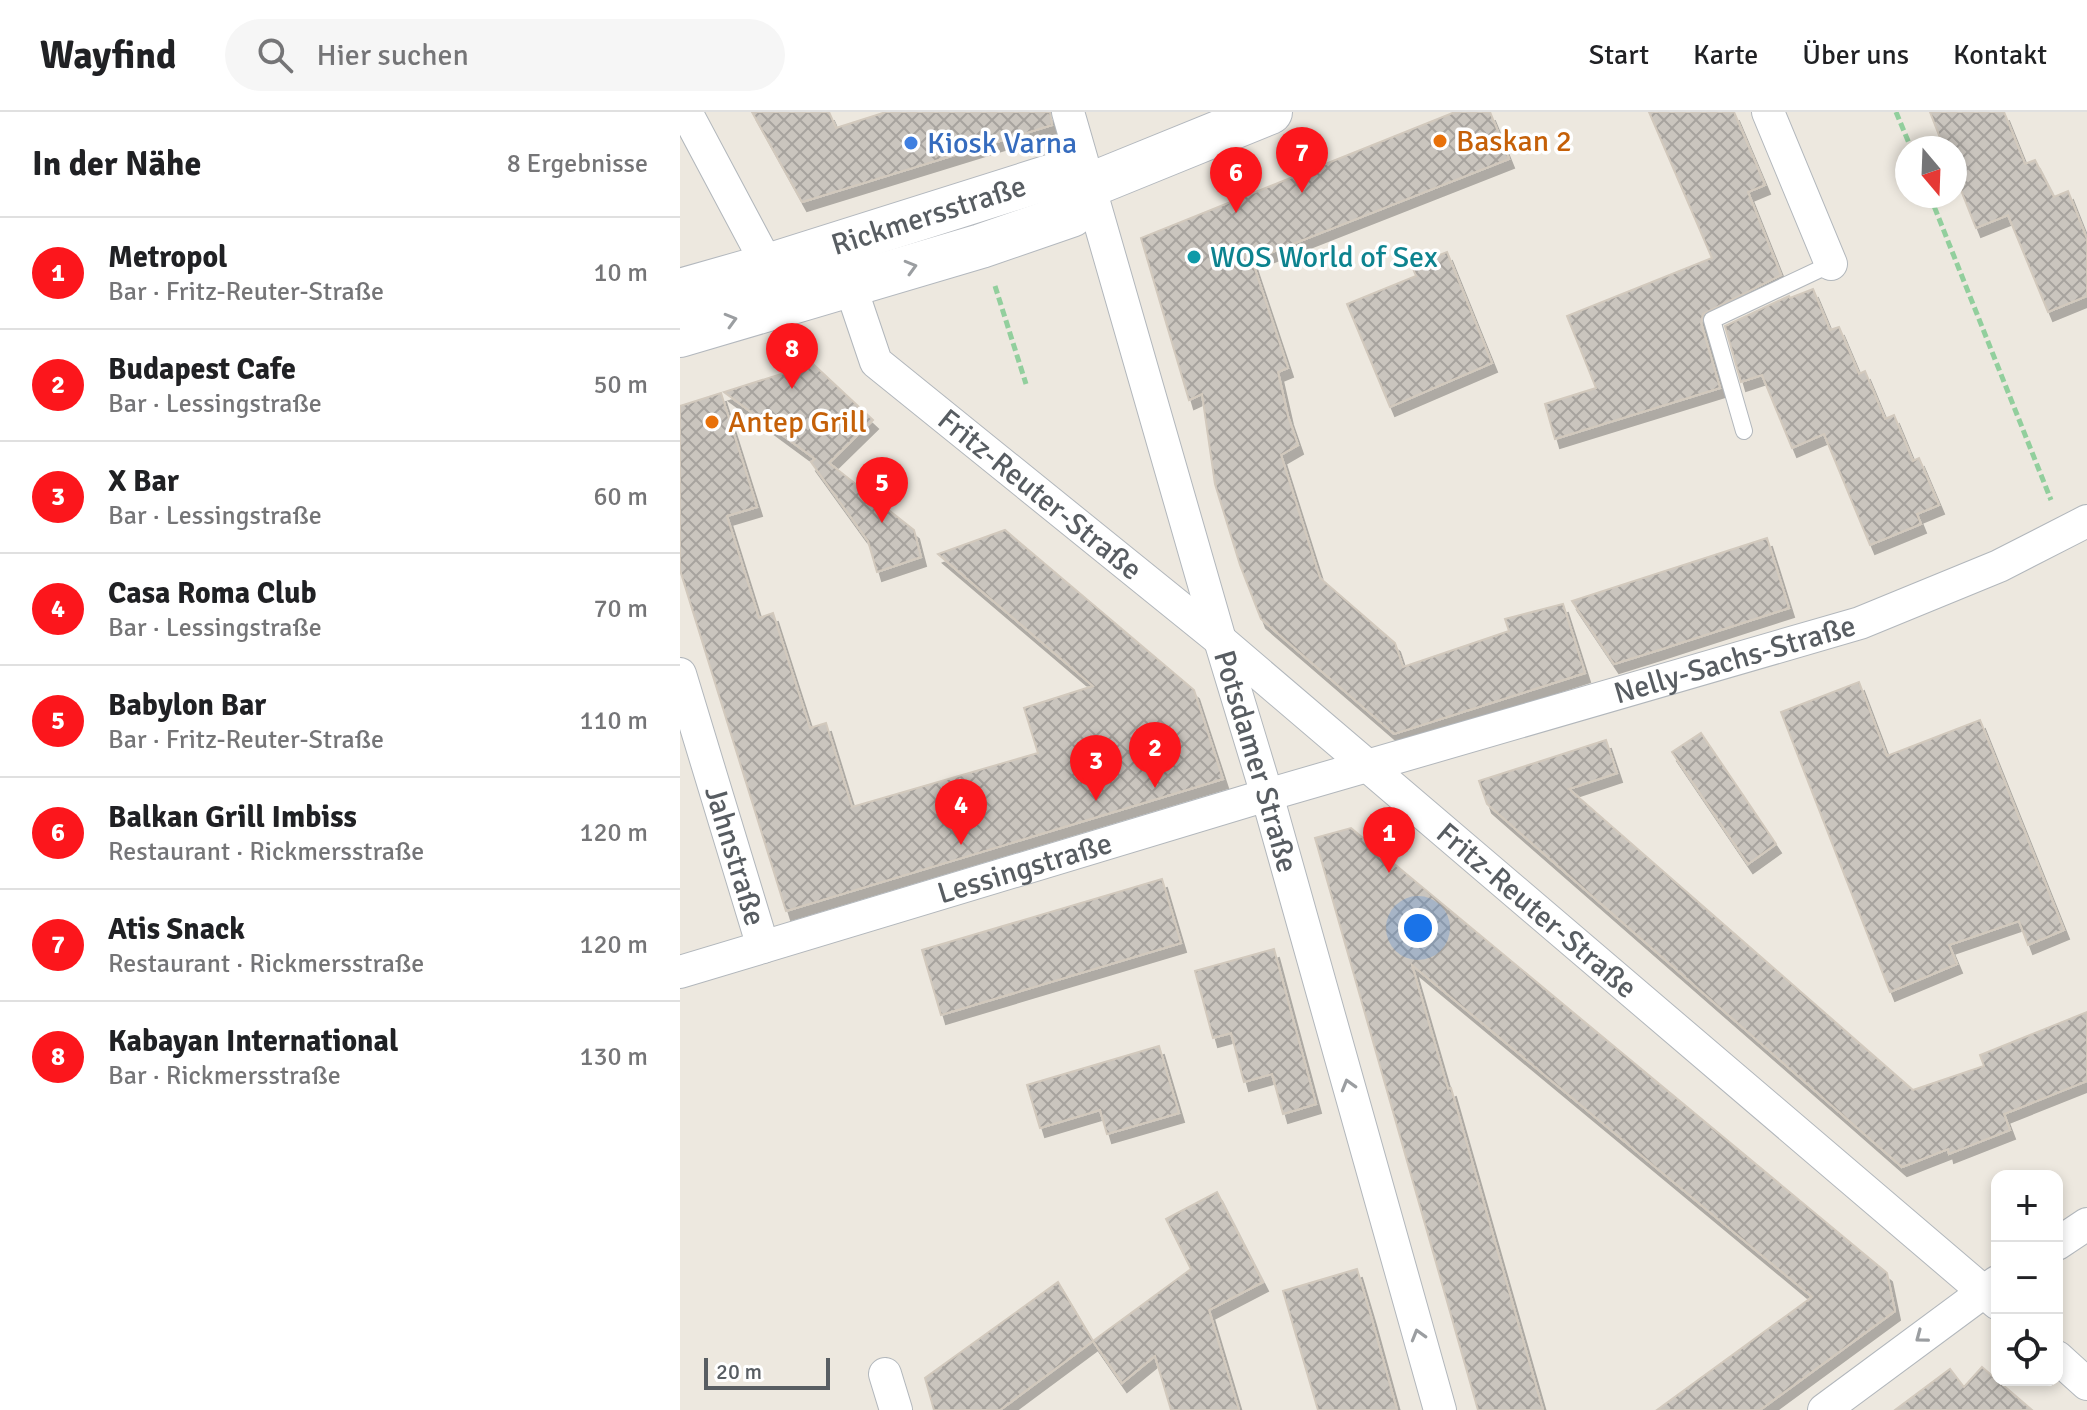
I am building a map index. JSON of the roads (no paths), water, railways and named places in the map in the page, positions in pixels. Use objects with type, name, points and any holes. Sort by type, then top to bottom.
[{"type":"main road","points":[[1088,186],[1270,112]]},
{"type":"main road","name":"Rickmersstraße","points":[[680,291],[775,286],[850,285],[1071,215],[1088,186],[1056,175],[775,286],[680,335]]},
{"type":"street","points":[[686,112],[775,286]]},
{"type":"street","name":"Potsdamer Straße","points":[[1068,112],[1267,795],[1440,1410]]},
{"type":"street","points":[[1768,112],[1831,264]]},
{"type":"street","name":"Fritz-Reuter-Straße","points":[[850,285],[876,362],[1220,640],[1991,1290]]},
{"type":"street","name":"Nelly-Sachs-Straße","points":[[1369,767],[1860,623],[1999,566],[2076,527]]},
{"type":"street","name":"Jahnstraße","points":[[680,674],[763,947]]},
{"type":"street","name":"Lessingstraße","points":[[680,972],[1369,767]]},
{"type":"street","points":[[2060,1242],[2087,1224]]},
{"type":"street","points":[[1824,1410],[1991,1293]]},
{"type":"street","points":[[2063,1362],[2087,1384]]},
{"type":"street","points":[[885,1374],[896,1410]]},
{"type":"lane","points":[[1744,431],[1712,320],[1831,264]]},
{"type":"place","name":"Baskan 2","points":[[1440,141]]},
{"type":"place","name":"Kiosk Varna","points":[[911,143]]},
{"type":"place","name":"Atis Snack","points":[[1302,193]]},
{"type":"place","name":"Balkan Grill Imbiss","points":[[1236,213]]},
{"type":"place","name":"WOS World of Sex","points":[[1194,257]]},
{"type":"place","name":"Kabayan International","points":[[792,389]]},
{"type":"place","name":"Antep Grill","points":[[712,422]]},
{"type":"place","name":"Babylon Bar","points":[[882,523]]},
{"type":"place","name":"Budapest Cafe","points":[[1155,788]]},
{"type":"place","name":"X Bar","points":[[1096,801]]},
{"type":"place","name":"Casa Roma Club","points":[[961,845]]},
{"type":"place","name":"Metropol","points":[[1389,873]]}]
